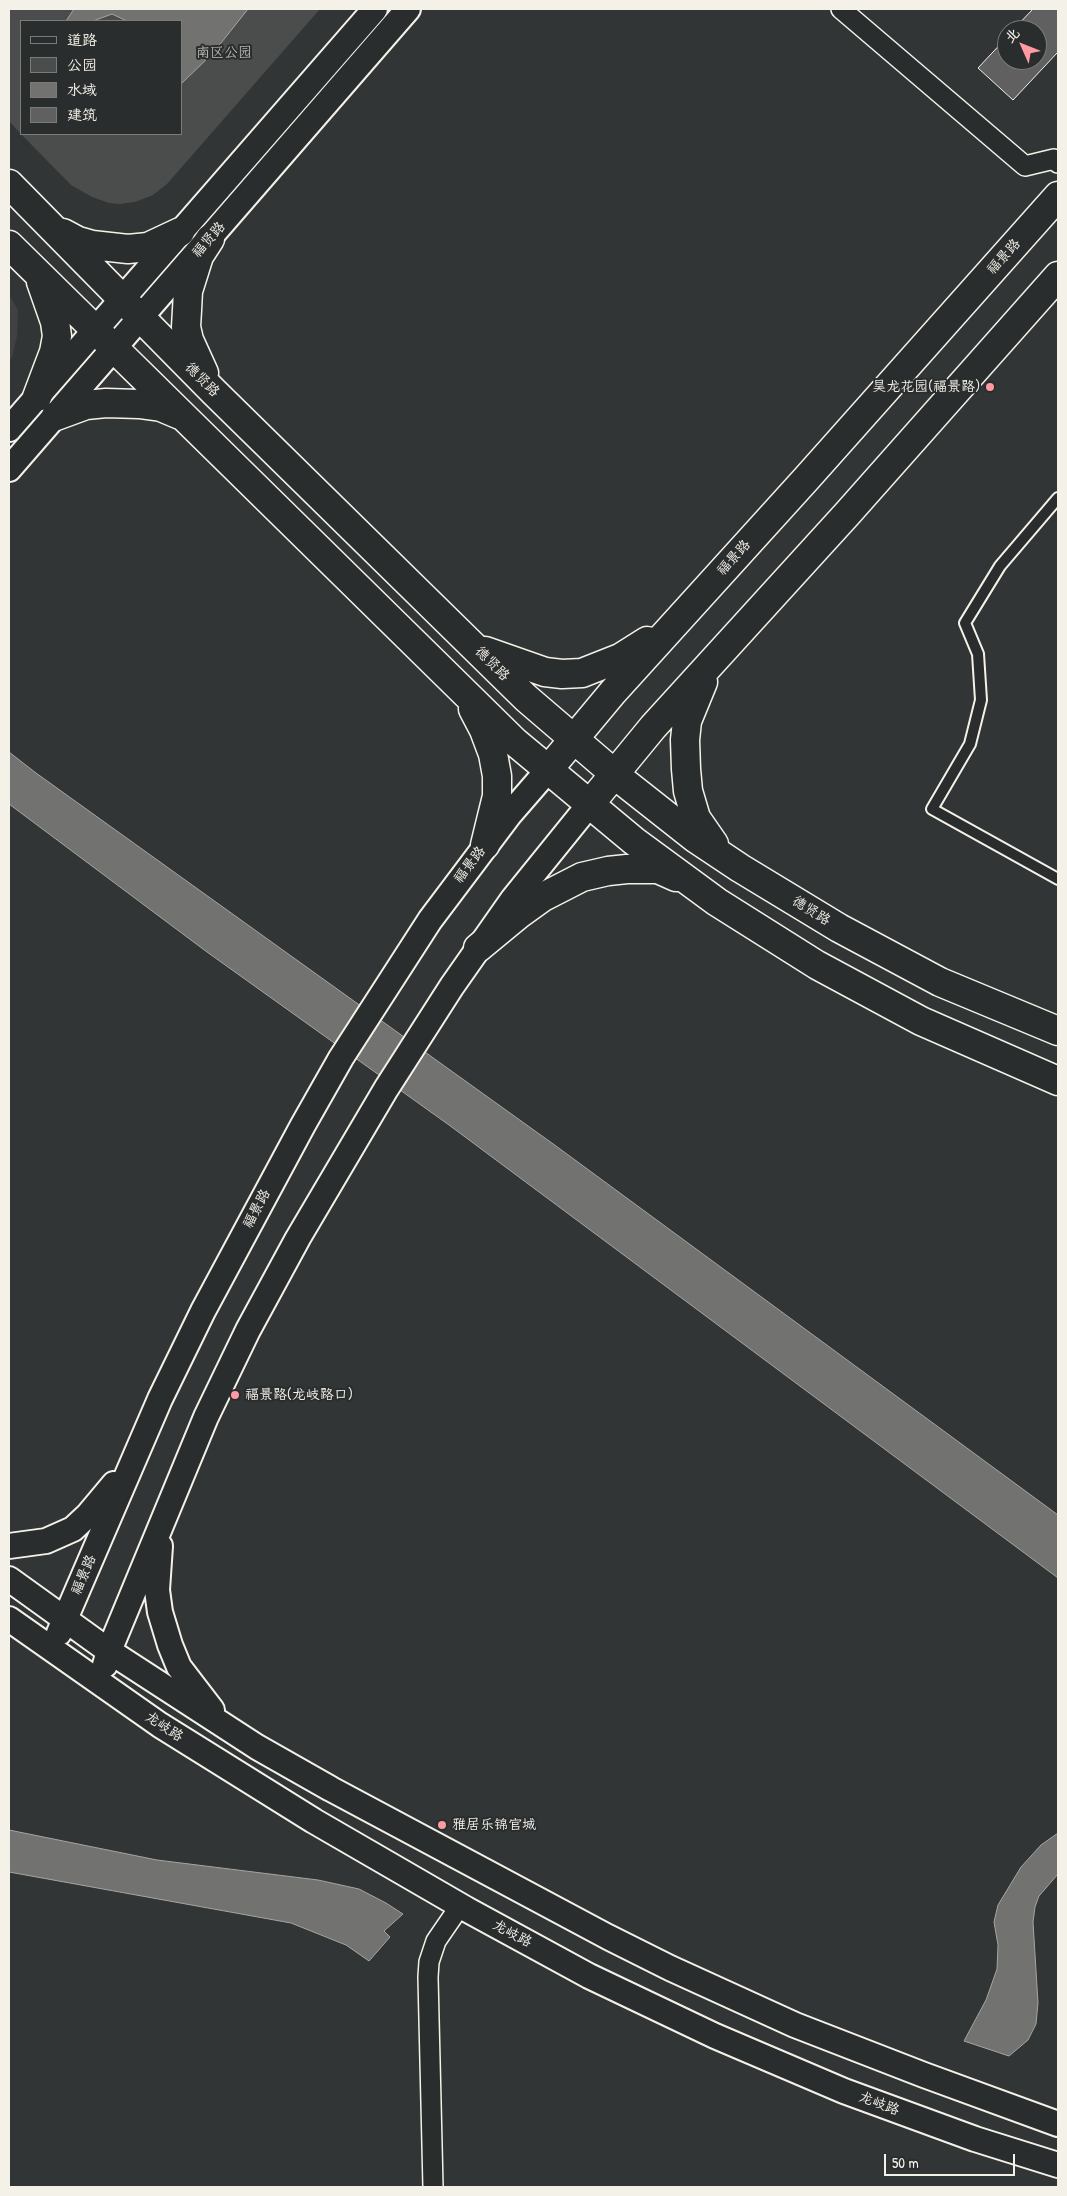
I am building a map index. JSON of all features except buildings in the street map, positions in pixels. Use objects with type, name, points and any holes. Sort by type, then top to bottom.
[{"type":"main road","name":"德贤路","points":[[9,184],[212,390],[526,698],[614,774],[695,838],[839,928],[940,982],[1058,1032]]},
{"type":"main road","name":"福景路","points":[[548,770],[613,692],[1058,196]]},
{"type":"main road","points":[[52,228],[78,241],[128,249],[148,247],[180,232]]},
{"type":"main road","points":[[210,239],[198,256],[188,291],[186,327],[194,354],[212,390]]},
{"type":"main road","points":[[9,245],[515,742],[589,805],[689,882],[767,934],[868,994],[920,1021],[1058,1081]]},
{"type":"main road","points":[[38,273],[55,322],[57,336],[46,406],[86,406],[106,403],[139,404],[161,407],[183,416]]},
{"type":"main road","points":[[589,805],[653,727],[1058,276]]},
{"type":"main road","points":[[475,647],[545,672],[562,674],[582,673],[620,658],[676,622]]},
{"type":"main road","points":[[714,660],[687,721],[685,750],[688,791],[696,818],[722,856]]},
{"type":"main road","points":[[464,692],[484,730],[493,754],[497,776],[497,796],[486,845]]},
{"type":"main road","points":[[478,948],[543,897],[582,877],[608,871],[658,870],[689,882]]},
{"type":"street","name":"福贤路","points":[[9,469],[46,406],[95,330],[375,9]]},
{"type":"street","name":"福贤路","points":[[9,429],[46,406],[114,349],[408,9]]},
{"type":"street","points":[[841,9],[1025,166],[1054,159],[1058,163]]},
{"type":"street","name":"福景路","points":[[51,1650],[142,1438],[203,1310],[342,1058],[430,920],[486,845],[548,770]]},
{"type":"street","points":[[100,1684],[109,1651],[206,1417],[248,1330],[298,1238],[386,1089],[478,948],[513,899],[589,805]]},
{"type":"street","points":[[9,1546],[46,1541],[73,1529],[102,1500],[142,1438]]},
{"type":"street","points":[[165,1517],[158,1563],[157,1590],[160,1612],[170,1645],[179,1667],[192,1686],[230,1730]]},
{"type":"street","points":[[9,1579],[109,1651],[230,1730],[330,1789],[670,1968],[786,2021],[859,2051],[1058,2124]]},
{"type":"street","name":"龙岐路","points":[[9,1620],[100,1684],[236,1774],[460,1906],[589,1976],[760,2056],[909,2116],[1058,2165]]},
{"type":"street","points":[[433,2187],[429,1962],[436,1941],[460,1906]]},
{"type":"lane","points":[[1058,498],[1000,566],[965,623],[978,654],[981,700],[970,744],[932,809],[1058,879]]},
{"type":"shaded area","points":[[9,294],[18,310],[17,336],[12,357],[9,361]]},
{"type":"green space","name":"南区公园","points":[[9,9],[320,9],[167,184],[153,195],[135,202],[109,203],[92,197],[71,185],[22,135],[182,135],[182,20],[20,20],[20,133],[9,121]]},
{"type":"water","points":[[74,9],[248,9],[213,53],[182,83],[182,20],[125,20],[112,14],[96,20],[67,20]]},
{"type":"water","points":[[9,752],[556,1146],[1058,1515],[1058,1578],[449,1125],[207,952],[9,804]]},
{"type":"water","points":[[9,1830],[157,1860],[318,1880],[359,1889],[403,1914],[384,1931],[390,1937],[369,1961],[346,1945],[291,1923],[9,1872]]},
{"type":"water","points":[[1058,1833],[1058,1874],[1039,1896],[1033,1922],[1038,2003],[1036,2024],[1028,2040],[1009,2056],[964,2041],[986,2000],[997,1969],[998,1945],[994,1922],[998,1905],[1021,1867],[1041,1845]]},
{"type":"place","name":"昊龙花园(福景路)","points":[[990,387]]},
{"type":"place","name":"福景路(龙岐路口)","points":[[235,1395]]},
{"type":"place","name":"雅居乐锦官城","points":[[442,1825]]}]
